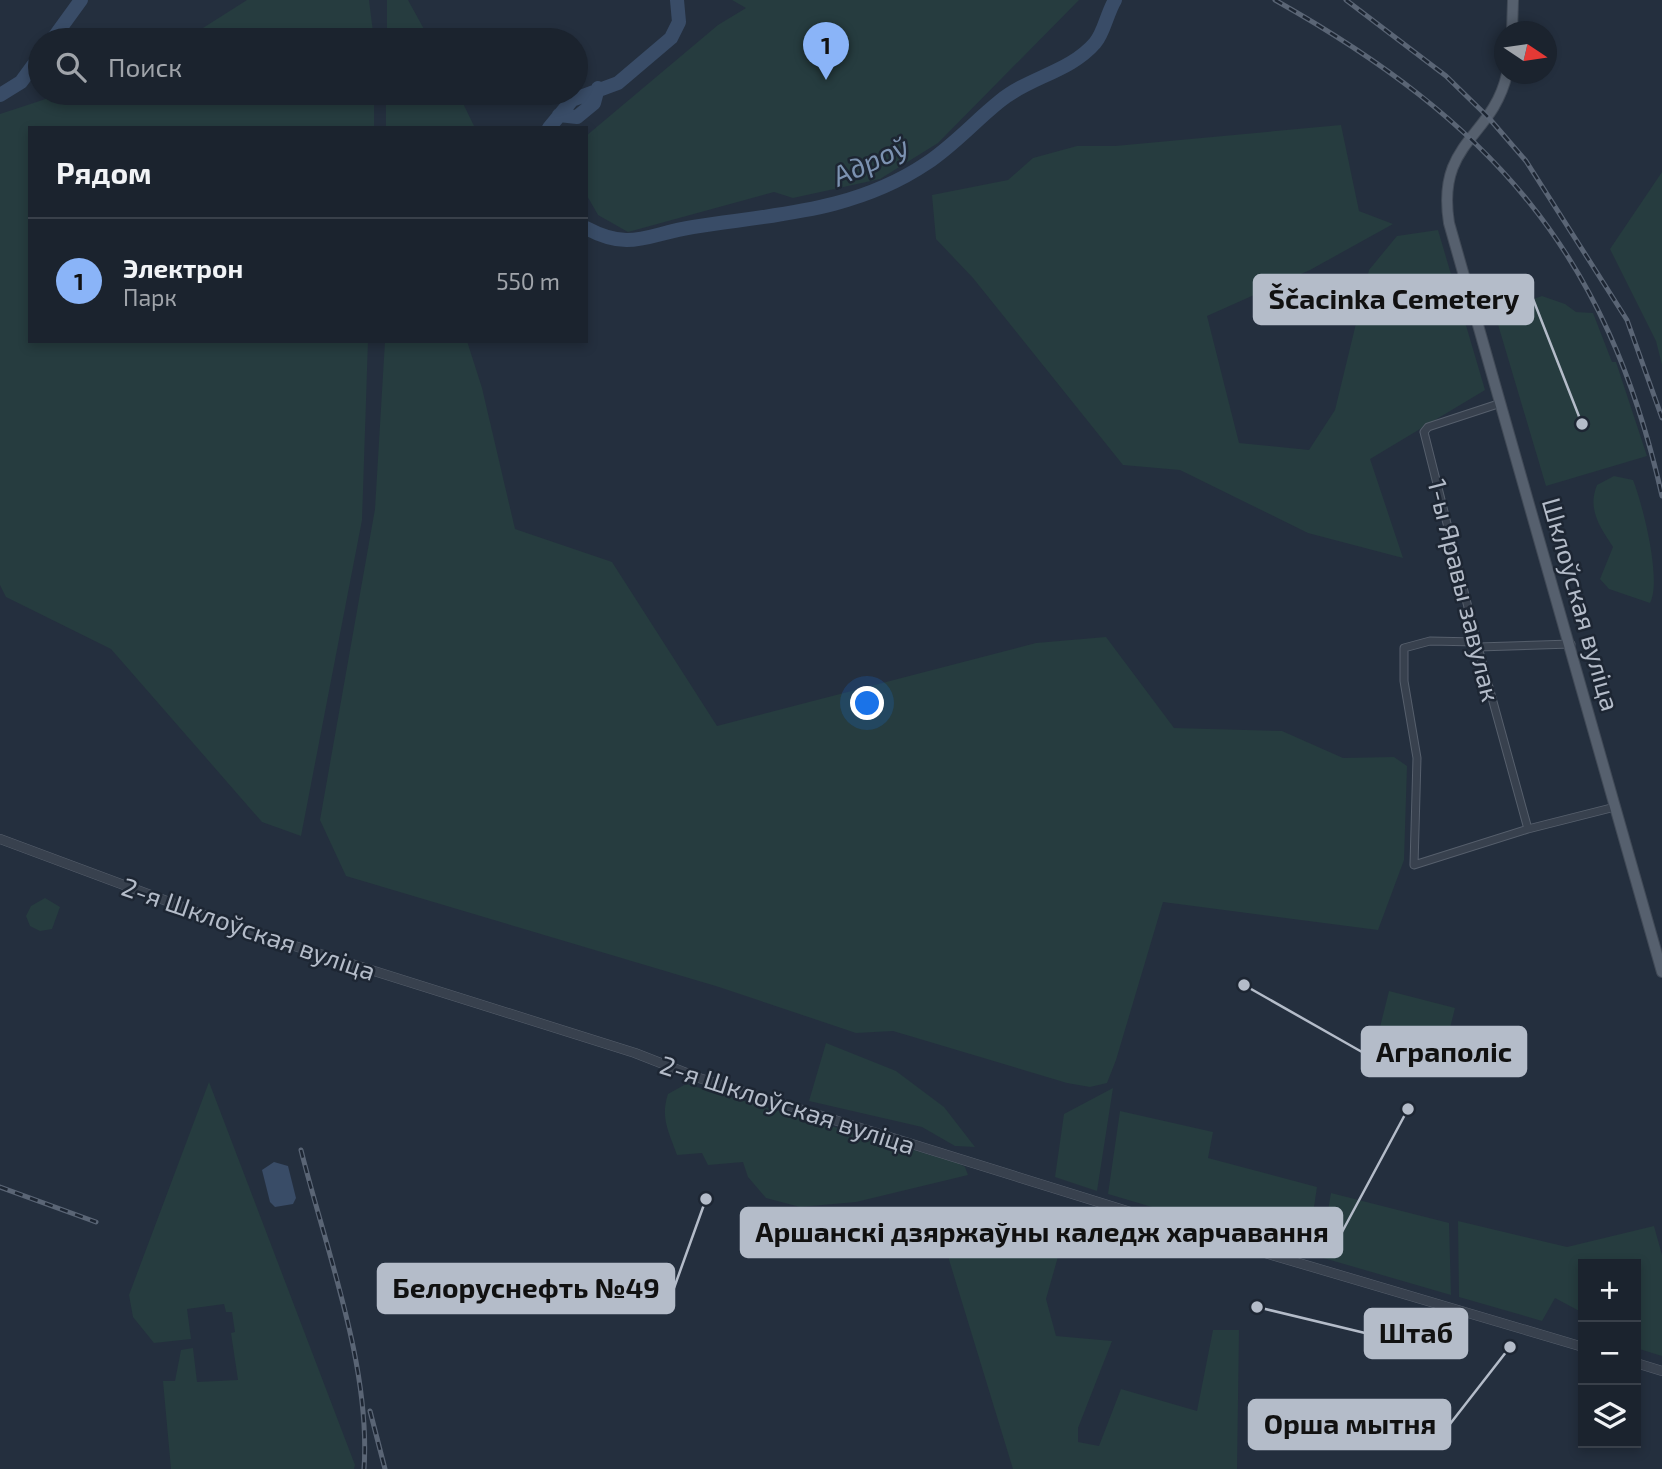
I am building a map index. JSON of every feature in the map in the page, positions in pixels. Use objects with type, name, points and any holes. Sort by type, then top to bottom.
[{"type":"main road","points":[[1512,21],[1513,0]]},
{"type":"main road","name":"Шклоўская вуліца","points":[[1504,84],[1495,109],[1470,136],[1453,164],[1446,202],[1456,249],[1571,644],[1662,972]]},
{"type":"street","name":"1-ы Яравы завулак","points":[[1501,402],[1427,427],[1424,432],[1477,644],[1528,829]]},
{"type":"street","points":[[1571,644],[1430,642],[1404,648],[1404,681],[1417,758],[1414,865],[1528,829],[1615,807]]},
{"type":"street","name":"2-я Шклоўская вуліца","points":[[0,839],[250,932],[635,1053],[711,1082],[1211,1237],[1578,1346]]},
{"type":"street","points":[[1641,1365],[1662,1371]]},
{"type":"green space","points":[[247,0],[369,0],[372,28],[203,28]]},
{"type":"green space","points":[[387,0],[408,0],[423,28],[387,28]]},
{"type":"green space","points":[[732,0],[1079,0],[938,143],[880,179],[793,198],[774,192],[628,232],[598,215],[588,198],[588,134],[718,25],[746,8]]},
{"type":"green space","points":[[28,105],[374,105],[374,126],[28,126],[28,343],[368,343],[362,520],[301,836],[262,822],[111,649],[6,597],[0,585],[0,114]]},
{"type":"green space","points":[[386,105],[464,105],[474,126],[386,126]]},
{"type":"green space","points":[[1341,125],[1359,211],[1393,224],[1310,270],[1207,316],[1239,443],[1309,450],[1335,410],[1369,270],[1397,236],[1438,230],[1485,390],[1370,459],[1403,558],[1308,533],[1180,470],[1123,465],[973,278],[936,239],[932,195],[1008,180],[1033,158],[1077,146],[1115,146]]},
{"type":"green space","points":[[1662,172],[1662,365],[1656,341],[1610,249]]},
{"type":"green space","points":[[1542,296],[1565,304],[1576,312],[1593,313],[1612,362],[1616,362],[1647,456],[1546,486],[1494,311],[1518,312],[1522,303]]},
{"type":"green space","points":[[385,343],[468,343],[482,388],[515,529],[612,562],[717,726],[1036,643],[1106,637],[1174,728],[1282,731],[1343,758],[1394,757],[1407,766],[1404,860],[1378,930],[1163,902],[1107,1083],[1090,1087],[1067,1083],[893,1031],[856,1033],[719,987],[346,876],[320,820],[375,509]]},
{"type":"green space","points":[[1614,476],[1633,480],[1642,507],[1653,561],[1653,592],[1650,603],[1609,589],[1600,579],[1613,547],[1596,518],[1594,494],[1597,485]]},
{"type":"green space","points":[[45,898],[60,907],[52,929],[40,931],[30,926],[26,916],[31,906]]},
{"type":"green space","points":[[1389,991],[1455,1008],[1445,1048],[1379,1031]]},
{"type":"green space","points":[[826,1043],[896,1071],[944,1107],[975,1147],[955,1146],[922,1127],[809,1101]]},
{"type":"green space","points":[[209,1082],[355,1465],[354,1469],[171,1469],[163,1381],[175,1381],[181,1350],[193,1348],[197,1382],[238,1380],[231,1333],[235,1332],[232,1312],[226,1312],[224,1304],[187,1309],[191,1339],[154,1343],[133,1317],[129,1295]]},
{"type":"green space","points":[[686,1084],[958,1163],[965,1167],[968,1175],[856,1202],[800,1207],[766,1198],[748,1177],[743,1162],[708,1165],[702,1153],[677,1155],[666,1125],[665,1110],[668,1094]]},
{"type":"green space","points":[[1113,1088],[1097,1191],[1055,1177],[1064,1114]]},
{"type":"green space","points":[[1120,1111],[1213,1132],[1208,1158],[1317,1187],[1307,1253],[1108,1194]]},
{"type":"green space","points":[[1331,1193],[1449,1223],[1451,1295],[1320,1257]]},
{"type":"green space","points":[[948,1215],[1061,1246],[1046,1299],[1056,1336],[1112,1341],[1078,1428],[1078,1442],[1099,1446],[1121,1389],[1197,1411],[1213,1330],[1239,1330],[1237,1469],[1013,1469],[943,1240]]},
{"type":"green space","points":[[1458,1221],[1567,1247],[1654,1226],[1662,1255],[1662,1356],[1641,1350],[1641,1259],[1578,1259],[1578,1310],[1555,1298],[1542,1321],[1459,1297]]},
{"type":"water","points":[[274,1162],[288,1166],[296,1198],[293,1204],[275,1207],[270,1202],[262,1170]]},
{"type":"waterway","name":"Адроў","points":[[61,28],[81,0]]},
{"type":"waterway","name":"Адроў","points":[[588,94],[618,83],[671,38],[679,22],[677,0]]},
{"type":"waterway","name":"Адроў","points":[[588,229],[615,239],[639,239],[693,227],[814,208],[871,192],[927,163],[1011,93],[1062,68],[1085,53],[1098,39],[1115,0]]},
{"type":"waterway","name":"Адроў","points":[[0,95],[21,82],[28,72]]},
{"type":"waterway","points":[[559,115],[577,117],[594,103],[598,88]]},
{"type":"waterway","name":"Адроў","points":[[551,126],[568,105]]},
{"type":"railway","points":[[1275,0],[1351,46],[1418,94],[1477,146],[1528,202],[1572,263],[1609,332],[1638,409],[1662,496]]},
{"type":"railway","points":[[1346,0],[1446,76],[1488,117],[1526,161],[1627,320],[1662,418]]},
{"type":"railway","points":[[301,1150],[354,1350],[361,1390],[364,1469]]},
{"type":"railway","points":[[0,1187],[96,1222]]},
{"type":"railway","points":[[370,1411],[385,1469]]},
{"type":"place","name":"Электрон","points":[[826,80]]},
{"type":"place","name":"Ščacinka Cemetery","points":[[1582,424]]},
{"type":"place","name":"Аграполіс","points":[[1244,985]]},
{"type":"place","name":"Аршанскі дзяржаўны каледж харчавання","points":[[1408,1109]]},
{"type":"place","name":"Белоруснефть №49","points":[[706,1199]]},
{"type":"place","name":"Штаб","points":[[1257,1307]]},
{"type":"place","name":"Орша мытня","points":[[1510,1347]]}]
